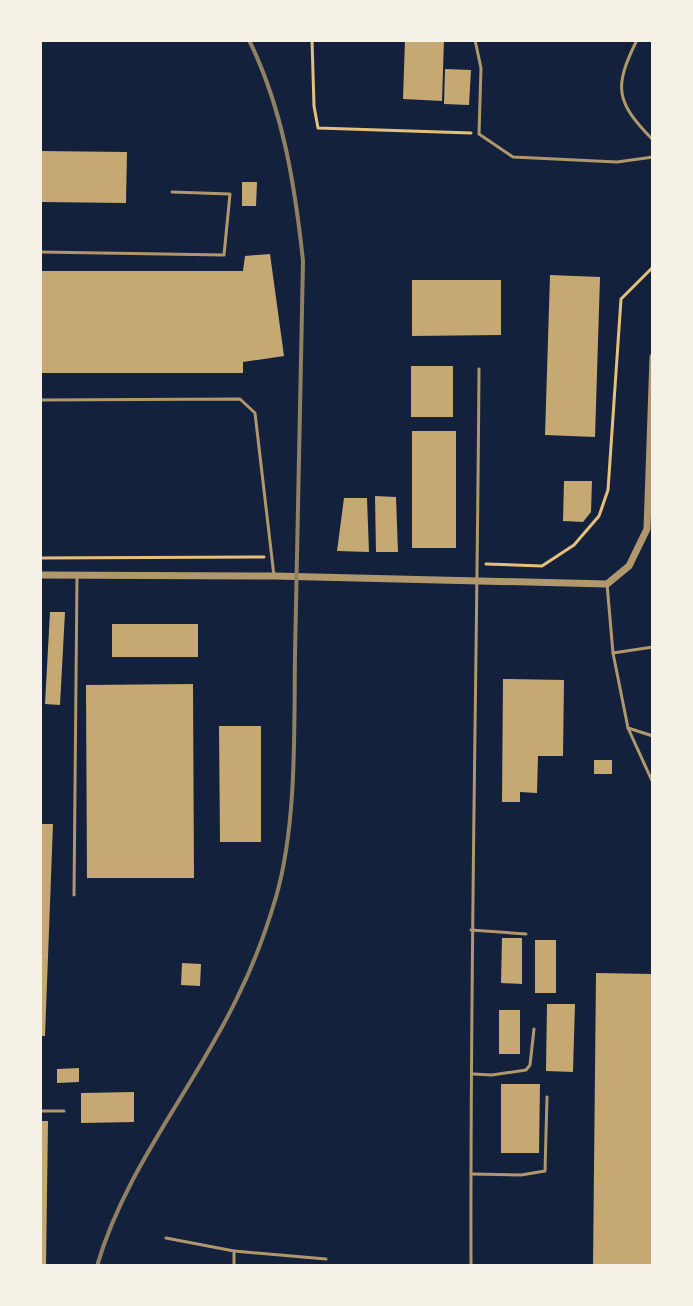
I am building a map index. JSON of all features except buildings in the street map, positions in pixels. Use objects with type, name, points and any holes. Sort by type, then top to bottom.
[{"type":"street","points":[[40,575],[274,576],[607,584],[629,566],[647,529],[653,357]]},
{"type":"lane","points":[[475,40],[481,68],[479,134],[513,157],[617,162],[653,157]]},
{"type":"lane","points":[[637,40],[626,62],[621,90],[628,114],[653,140]]},
{"type":"lane","points":[[40,252],[224,255],[230,194],[172,192]]},
{"type":"lane","points":[[471,1266],[471,930],[479,563],[479,369]]},
{"type":"lane","points":[[40,400],[240,399],[255,413],[274,576]]},
{"type":"lane","points":[[74,895],[77,576]]},
{"type":"lane","points":[[607,584],[613,653],[628,728],[653,783]]},
{"type":"lane","points":[[613,653],[653,647]]},
{"type":"lane","points":[[628,728],[653,736]]},
{"type":"lane","points":[[471,930],[526,934]]},
{"type":"lane","points":[[473,1074],[492,1075],[526,1070],[530,1065],[534,1029]]},
{"type":"lane","points":[[471,1174],[521,1175],[545,1171],[547,1097]]},
{"type":"lane","points":[[40,1111],[64,1111]]},
{"type":"lane","points":[[166,1238],[234,1251],[326,1259]]},
{"type":"lane","points":[[234,1251],[234,1266]]},
{"type":"path","points":[[312,40],[314,106],[318,128],[479,134]]},
{"type":"path","points":[[479,563],[542,566],[574,545],[599,516],[608,490],[621,299],[653,267]]},
{"type":"path","points":[[40,558],[272,557]]},
{"type":"railway","points":[[97,1266],[125,1195],[142,1162],[220,1032],[248,974],[276,897],[288,839],[294,746],[303,261],[286,148],[271,93],[249,40]]}]
